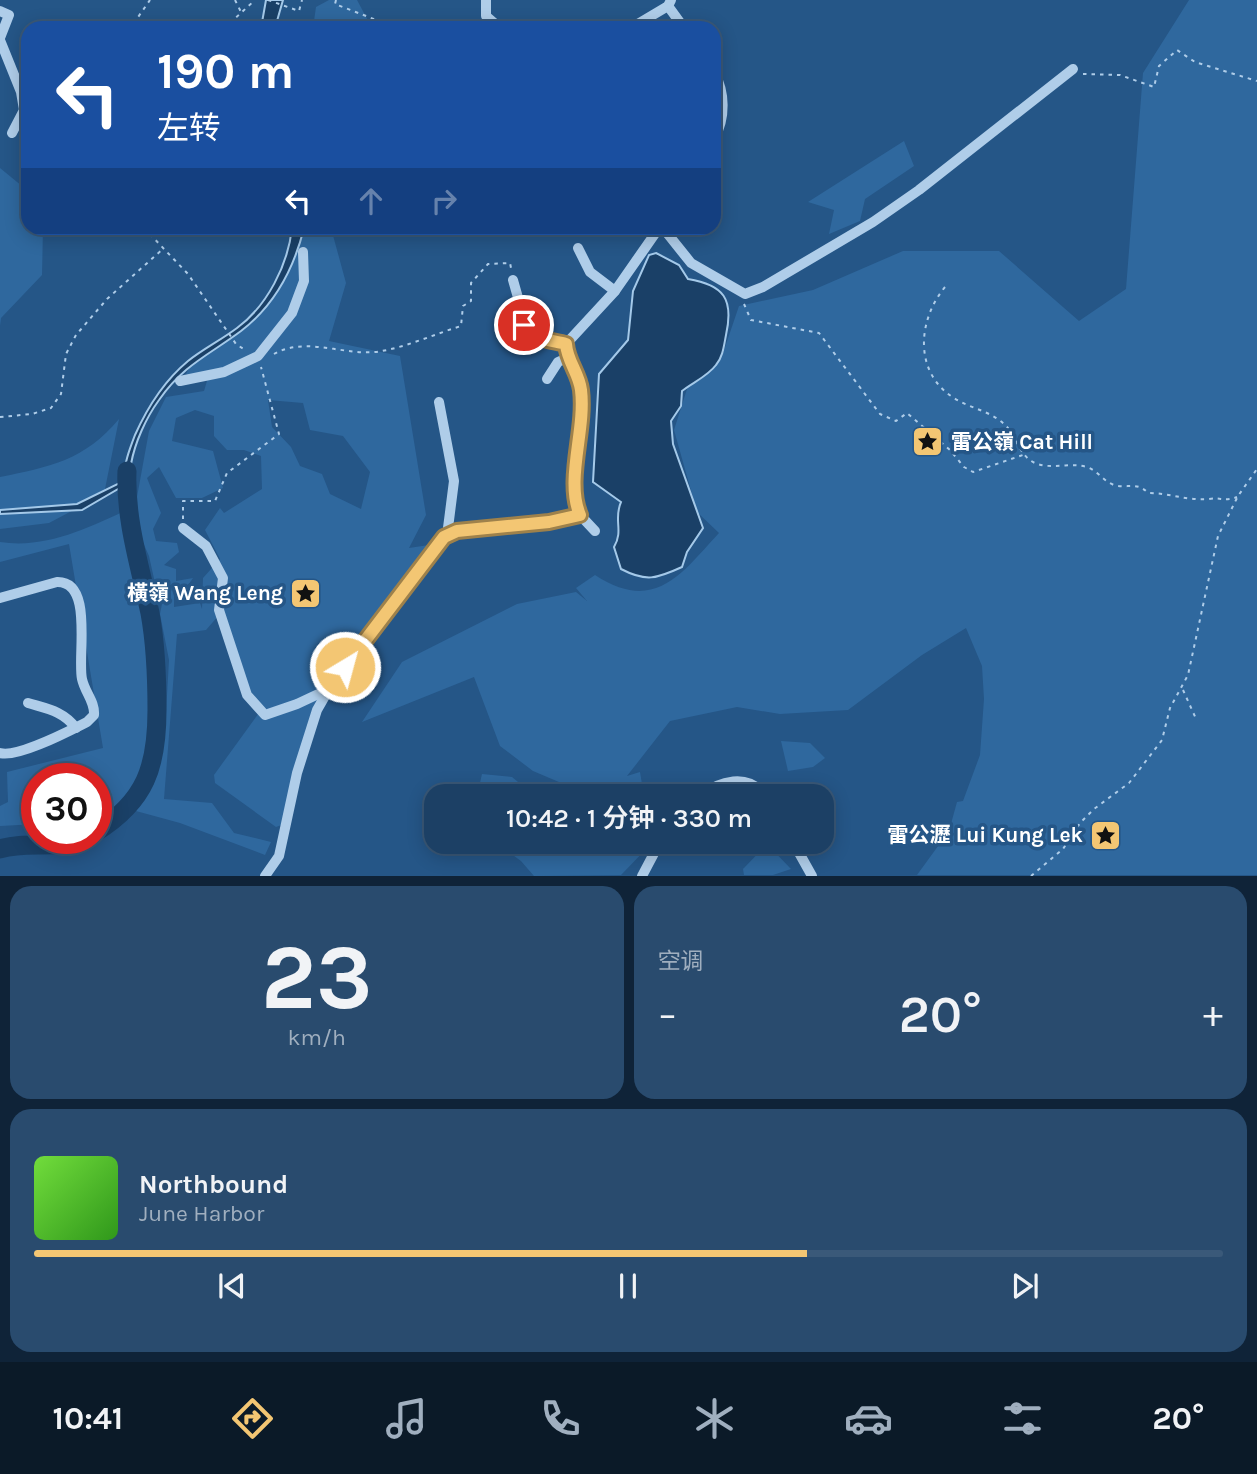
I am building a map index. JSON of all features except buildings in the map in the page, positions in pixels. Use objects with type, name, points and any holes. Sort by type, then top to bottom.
[{"type":"street","points":[[486,0],[486,16],[492,21]]},
{"type":"street","points":[[642,21],[669,3],[680,21]]},
{"type":"street","points":[[0,11],[9,15],[0,39],[21,92]]},
{"type":"street","points":[[667,235],[691,262],[745,293],[763,287],[873,222],[919,190],[1073,69]]},
{"type":"street","points":[[721,89],[721,127]]},
{"type":"street","points":[[12,133],[21,116]]},
{"type":"street","points":[[595,531],[580,515],[575,503],[583,424],[581,387],[567,358],[566,344],[615,291],[656,235]]},
{"type":"street","points":[[578,248],[590,272],[615,291]]},
{"type":"street","points":[[180,381],[224,372],[256,361],[292,313],[304,281],[303,252]]},
{"type":"street","points":[[513,280],[528,333],[566,344]]},
{"type":"street","points":[[547,379],[558,362],[567,358]]},
{"type":"street","points":[[439,402],[454,481],[448,528],[450,533]]},
{"type":"street","points":[[265,876],[279,856],[298,773],[317,710],[329,688],[444,537],[450,533],[549,522],[580,515]]},
{"type":"street","points":[[183,528],[206,546],[223,578],[219,610],[247,695],[265,715],[297,704],[329,688]]},
{"type":"street","points":[[0,598],[57,582],[64,582],[76,590],[80,608],[82,679],[94,706],[94,715],[76,728],[7,755],[0,753]]},
{"type":"street","points":[[28,703],[58,711],[68,717],[76,728]]},
{"type":"street","points":[[719,784],[738,780],[746,784]]},
{"type":"street","points":[[642,876],[654,854]]},
{"type":"street","points":[[800,854],[812,876]]},
{"type":"path","points":[[135,21],[150,0]]},
{"type":"path","points":[[235,0],[242,13]]},
{"type":"path","points":[[232,21],[255,0]]},
{"type":"path","points":[[268,0],[299,10],[302,0]]},
{"type":"path","points":[[336,0],[335,4],[379,21]]},
{"type":"path","points":[[1073,69],[1095,76],[1120,75],[1154,87],[1159,66],[1177,50],[1195,62],[1257,81]]},
{"type":"path","points":[[151,235],[214,310],[236,344],[264,370],[279,434],[227,473],[215,501],[183,501],[183,528]]},
{"type":"path","points":[[0,417],[32,414],[51,408],[61,394],[66,354],[76,335],[99,307],[164,247]]},
{"type":"path","points":[[256,361],[284,348],[311,347],[380,352],[461,326],[463,306],[471,301],[471,283],[488,264],[510,263],[513,280]]},
{"type":"path","points":[[945,287],[929,311],[924,342],[927,369],[953,398],[989,413],[1006,426],[1024,455],[1036,464],[1088,467],[1115,485],[1133,484],[1143,487],[1148,493],[1169,493],[1180,499],[1201,501],[1211,498],[1226,501],[1238,496]]},
{"type":"path","points":[[745,293],[744,309],[751,320],[818,333],[880,414],[896,421],[907,413],[950,450],[964,467],[973,472],[988,469],[1024,455]]},
{"type":"path","points":[[1031,876],[1063,849],[1080,823],[1094,809],[1126,786],[1163,740],[1170,708],[1188,676],[1216,543],[1238,496],[1257,469]]},
{"type":"path","points":[[1182,688],[1197,721]]},
{"type":"shaded area","points":[[266,0],[283,0],[277,21],[262,21]]},
{"type":"shaded area","points":[[329,0],[357,0],[368,21],[314,21],[316,7]]},
{"type":"shaded area","points":[[1189,0],[1257,0],[1257,875],[917,875],[949,831],[957,802],[963,801],[980,755],[984,699],[982,666],[966,628],[922,655],[848,710],[780,714],[737,707],[670,721],[627,776],[640,772],[642,784],[564,784],[533,771],[500,746],[474,677],[362,722],[402,662],[517,604],[576,592],[587,601],[576,588],[595,575],[616,586],[634,591],[651,590],[679,575],[719,533],[697,512],[674,430],[688,386],[722,356],[739,306],[813,290],[903,251],[999,251],[1079,321],[1126,289],[1143,73]]},
{"type":"shaded area","points":[[904,141],[914,166],[865,199],[860,221],[829,234],[834,210],[808,202]]},
{"type":"shaded area","points":[[0,168],[21,185],[21,235],[43,235],[42,275],[1,318],[0,326]]},
{"type":"shaded area","points":[[291,235],[302,235],[282,285],[264,310],[241,331],[177,378],[154,407],[135,447],[128,495],[125,485],[82,510],[0,514],[0,510],[77,504],[124,481],[126,463],[135,435],[157,395],[188,361],[237,328],[258,308],[281,270]]},
{"type":"shaded area","points":[[302,235],[333,235],[346,283],[329,341],[400,356],[426,515],[409,548],[429,545],[436,555],[320,704],[287,823],[276,827],[215,783],[214,775],[261,710],[247,695],[219,615],[206,630],[177,634],[164,799],[212,803],[234,833],[271,842],[265,855],[180,823],[136,811],[155,780],[166,713],[169,660],[160,614],[166,583],[155,583],[149,556],[138,531],[135,508],[149,431],[166,397],[204,391],[207,381],[186,374],[190,367],[196,360],[240,331],[263,310],[281,285],[295,257]],"holes":[[[268,400],[303,403],[310,430],[343,436],[370,472],[361,509],[330,494],[322,474],[300,466],[291,447],[272,427]],[[195,410],[214,416],[214,436],[227,450],[244,450],[261,456],[262,489],[224,513],[220,508],[205,530],[220,559],[203,578],[202,609],[200,603],[174,607],[174,592],[189,584],[193,578],[176,581],[176,569],[164,565],[179,552],[177,543],[156,541],[153,529],[161,513],[147,478],[159,467],[176,498],[202,498],[223,488],[213,451],[172,441],[176,418]]]},
{"type":"shaded area","points":[[656,253],[679,265],[688,279],[718,290],[727,303],[729,312],[723,351],[718,362],[709,373],[682,391],[681,406],[671,421],[673,444],[703,528],[687,552],[682,567],[658,576],[644,577],[621,569],[614,547],[618,535],[621,502],[593,482],[599,374],[628,340],[633,291],[649,255]]},
{"type":"shaded area","points":[[119,419],[104,494],[49,523],[0,529],[0,477],[66,460],[93,444]]},
{"type":"shaded area","points":[[129,509],[158,678],[159,721],[152,762],[135,797],[112,819],[112,763],[43,763],[103,748],[69,544],[0,562],[0,542],[50,540],[82,530]]},
{"type":"shaded area","points":[[781,741],[810,743],[825,758],[813,767],[788,771]]},
{"type":"shaded area","points":[[21,768],[21,825],[0,826],[0,806],[8,802],[7,772]]},
{"type":"shaded area","points":[[482,774],[512,777],[520,784],[480,784]]},
{"type":"shaded area","points":[[21,841],[21,853],[0,856],[0,846]]},
{"type":"shaded area","points":[[511,854],[641,854],[621,875],[534,876]]},
{"type":"shaded area","points":[[757,854],[777,854],[791,869],[773,875],[744,875],[743,869]]},
{"type":"waterway","points":[[112,821],[127,808],[145,780],[151,765],[156,730],[154,637],[128,507],[127,471]]},
{"type":"waterway","points":[[0,849],[21,845]]},
{"type":"place","name":"雷公嶺 Cat Hill","points":[[928,442]]},
{"type":"place","name":"橫嶺 Wang Leng","points":[[306,593]]},
{"type":"place","name":"雷公瀝 Lui Kung Lek","points":[[1106,835]]},
{"type":"route","points":[[345,667],[444,537],[450,533],[549,522],[580,515],[575,503],[583,424],[581,387],[567,358],[566,344],[533,336],[524,325]]}]
